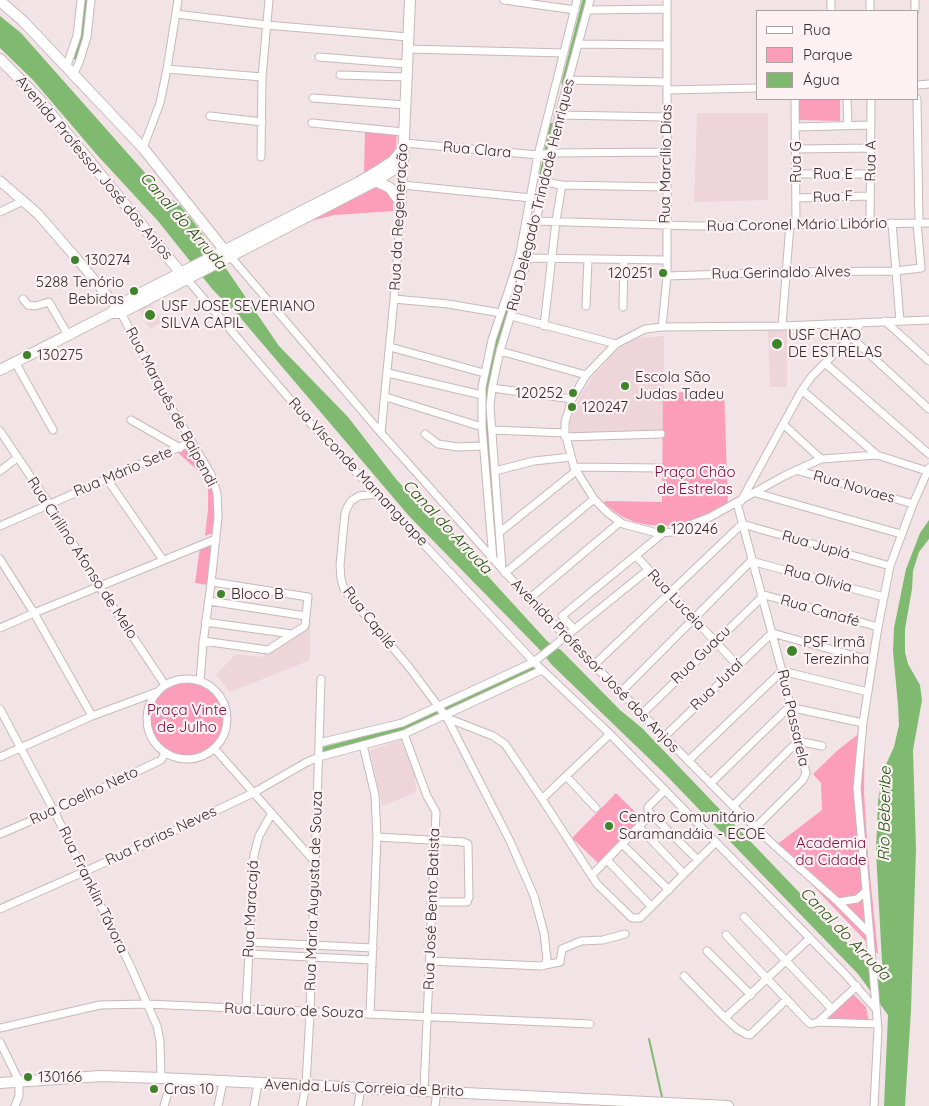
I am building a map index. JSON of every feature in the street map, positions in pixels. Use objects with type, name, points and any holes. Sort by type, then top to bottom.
[{"type":"main road","name":"Rua da Regeneração","points":[[403,160],[410,0]]},
{"type":"main road","name":"Avenida Professor José dos Anjos","points":[[0,1],[23,21],[143,148],[225,255]]},
{"type":"main road","name":"Avenida Professor José dos Anjos","points":[[0,59],[38,98],[188,273]]},
{"type":"main road","points":[[225,255],[382,169],[393,161],[403,146]]},
{"type":"main road","points":[[0,370],[188,273],[376,181],[393,170],[403,160]]},
{"type":"main road","points":[[376,181],[390,188],[401,203]]},
{"type":"main road","name":"Avenida Luís Correia de Brito","points":[[0,1083],[101,1076],[172,1078],[728,1106]]},
{"type":"street","points":[[70,71],[77,36],[81,0]]},
{"type":"street","points":[[70,71],[82,55],[87,37],[91,0]]},
{"type":"street","points":[[143,148],[160,103],[178,0]]},
{"type":"street","points":[[262,157],[262,77],[269,0]]},
{"type":"street","points":[[504,0],[575,10]]},
{"type":"street","name":"Rua Delegado Trindade Henriques","points":[[503,571],[490,406],[492,388],[500,351],[528,258],[544,182],[545,154],[564,53],[577,0]]},
{"type":"street","name":"Rua Delegado Trindade Henriques","points":[[493,560],[482,427],[484,373],[492,340],[516,269],[531,198],[559,114],[590,0]]},
{"type":"street","name":"Rua Marcílio Dias","points":[[662,327],[667,276],[667,0]]},
{"type":"street","points":[[588,10],[668,9]]},
{"type":"street","points":[[176,14],[266,25],[408,37]]},
{"type":"street","points":[[579,44],[667,45]]},
{"type":"street","points":[[407,49],[564,53]]},
{"type":"street","points":[[319,57],[406,64]]},
{"type":"street","points":[[167,69],[262,77]]},
{"type":"street","points":[[340,75],[406,77]]},
{"type":"street","points":[[569,80],[667,82]]},
{"type":"street","points":[[667,90],[756,88]]},
{"type":"street","points":[[313,98],[405,105]]},
{"type":"street","name":"Rua G","points":[[782,326],[796,198],[795,100]]},
{"type":"street","points":[[848,100],[848,126]]},
{"type":"street","name":"Rua A","points":[[870,224],[871,100]]},
{"type":"street","points":[[917,100],[918,223]]},
{"type":"street","points":[[559,114],[666,117]]},
{"type":"street","points":[[210,116],[262,122]]},
{"type":"street","points":[[312,123],[404,132]]},
{"type":"street","points":[[796,127],[871,125]]},
{"type":"street","name":"Rua Clara","points":[[403,146],[545,154],[667,152]]},
{"type":"street","points":[[796,149],[871,148]]},
{"type":"street","name":"Rua da Regeneração","points":[[382,434],[394,298],[403,160]]},
{"type":"street","name":"Rua E","points":[[796,174],[871,174]]},
{"type":"street","name":"Rua Marquês de Baipendi","points":[[0,181],[54,232],[116,311],[211,474],[219,506],[200,681]]},
{"type":"street","points":[[544,182],[562,185],[666,187]]},
{"type":"street","name":"Rua Delegado Trindade Henriques","points":[[544,326],[551,258],[562,185]]},
{"type":"street","points":[[402,186],[531,198]]},
{"type":"street","name":"Rua F","points":[[796,198],[870,196]]},
{"type":"street","points":[[0,212],[23,201]]},
{"type":"street","name":"Rua Coronel Mário Libório","points":[[536,221],[695,226],[929,223]]},
{"type":"street","points":[[892,223],[900,321]]},
{"type":"street","name":"Rua Gerinaldo Alves","points":[[667,276],[896,271],[921,268],[918,223]]},
{"type":"street","name":"Avenida Professor José dos Anjos","points":[[225,255],[562,638],[594,665],[755,828],[838,902],[870,937]]},
{"type":"street","points":[[528,258],[666,260]]},
{"type":"street","points":[[586,306],[588,259]]},
{"type":"street","points":[[623,307],[624,260]]},
{"type":"street","name":"Rua Visconde Mamanguape","points":[[188,273],[312,425],[537,660]]},
{"type":"street","points":[[394,298],[448,304],[501,313]]},
{"type":"street","points":[[23,300],[28,305],[35,306],[49,302],[68,335]]},
{"type":"street","points":[[511,316],[616,344]]},
{"type":"street","points":[[874,1106],[877,1024],[857,788],[863,723],[890,566],[928,469],[876,455],[821,459],[796,470],[739,502],[692,524],[672,532],[663,533],[643,530],[620,522],[594,499],[575,469],[565,435],[565,422],[572,399],[586,375],[616,344],[645,329],[929,320]]},
{"type":"street","points":[[885,322],[929,361]]},
{"type":"street","points":[[739,502],[802,390],[851,337],[861,323]]},
{"type":"street","points":[[851,337],[929,409]]},
{"type":"street","points":[[390,347],[484,373]]},
{"type":"street","points":[[500,351],[586,375]]},
{"type":"street","points":[[16,362],[53,430]]},
{"type":"street","points":[[825,363],[929,454]]},
{"type":"street","points":[[388,373],[482,395]]},
{"type":"street","points":[[492,388],[572,399]]},
{"type":"street","points":[[802,390],[876,455]]},
{"type":"street","points":[[386,397],[482,427]]},
{"type":"street","points":[[131,420],[180,448]]},
{"type":"street","points":[[783,424],[821,459]]},
{"type":"street","points":[[492,430],[565,435],[661,434]]},
{"type":"street","name":"Rua Cirilino Afonso de Melo","points":[[0,431],[49,504],[99,586],[166,685]]},
{"type":"street","points":[[425,434],[438,444],[458,447],[483,446]]},
{"type":"street","name":"Rua Mário Sete","points":[[0,526],[192,442]]},
{"type":"street","points":[[495,471],[534,461],[571,457]]},
{"type":"street","points":[[0,471],[17,458]]},
{"type":"street","points":[[500,532],[575,469],[660,468]]},
{"type":"street","name":"Rua Novaes","points":[[796,470],[913,504]]},
{"type":"street","points":[[107,479],[163,560]]},
{"type":"street","points":[[756,493],[901,534]]},
{"type":"street","name":"Rua Capilé","points":[[376,494],[359,496],[351,501],[345,513],[340,579],[347,593],[443,713],[510,841],[534,896],[544,933],[547,959],[543,966]]},
{"type":"street","points":[[503,571],[594,499]]},
{"type":"street","name":"Rua Passarela","points":[[739,502],[742,524],[782,671],[789,707],[806,770],[806,777],[755,828]]},
{"type":"street","points":[[529,599],[620,522]]},
{"type":"street","points":[[594,665],[742,524]]},
{"type":"street","name":"Rua Jupiá","points":[[742,524],[890,566]]},
{"type":"street","points":[[574,629],[562,616],[663,533]]},
{"type":"street","points":[[0,628],[216,539]]},
{"type":"street","name":"Rua Luceia","points":[[636,556],[737,665]]},
{"type":"street","points":[[0,559],[34,613],[92,716]]},
{"type":"street","points":[[621,692],[751,560]]},
{"type":"street","name":"Rua Olivia","points":[[751,560],[884,597]]},
{"type":"street","name":"Rua Farias Neves","points":[[0,909],[142,846],[253,793],[290,771],[319,757],[404,734],[537,660],[648,570]]},
{"type":"street","points":[[203,641],[268,650],[305,626],[308,596],[212,582]]},
{"type":"street","name":"Rua Canafé","points":[[762,596],[878,627]]},
{"type":"street","name":"Rua Guacu","points":[[642,714],[762,596]]},
{"type":"street","points":[[209,601],[306,616]]},
{"type":"street","points":[[205,622],[292,634]]},
{"type":"street","points":[[772,633],[873,662]]},
{"type":"street","name":"Rua Jutaí","points":[[664,737],[772,633]]},
{"type":"street","points":[[537,660],[542,670],[610,734],[857,986],[876,1009]]},
{"type":"street","name":"Rua Farias Neves","points":[[319,743],[391,727],[414,718],[443,713],[542,670]]},
{"type":"street","points":[[688,761],[782,671],[868,692]]},
{"type":"street","points":[[190,678],[200,681],[216,691],[223,701],[227,714],[226,727],[222,739],[204,755],[191,759],[177,758],[165,753],[151,737],[147,720],[148,710],[152,698],[166,685],[178,679],[190,678]]},
{"type":"street","points":[[319,757],[321,679]]},
{"type":"street","points":[[0,757],[92,716],[157,692]]},
{"type":"street","points":[[711,783],[789,707],[863,723]]},
{"type":"street","name":"Rua Franklin Távora","points":[[0,709],[84,871],[147,1004],[159,1033],[161,1078]]},
{"type":"street","points":[[443,713],[500,740],[592,875],[607,895],[632,918],[640,918],[716,842]]},
{"type":"street","name":"Rua José Bento Batista","points":[[404,734],[427,796],[436,812],[424,1090]]},
{"type":"street","points":[[542,799],[610,734]]},
{"type":"street","points":[[733,806],[798,740],[822,746]]},
{"type":"street","points":[[363,745],[375,795],[377,837],[370,1014]]},
{"type":"street","points":[[214,748],[314,860]]},
{"type":"street","name":"Rua Coelho Neto","points":[[0,834],[54,811],[161,760],[165,753]]},
{"type":"street","name":"Rua Maria Augusta de Souza","points":[[302,1106],[306,1084],[310,1012],[310,958],[319,757]]},
{"type":"street","points":[[566,776],[596,808]]},
{"type":"street","points":[[665,790],[648,807],[648,810],[698,860]]},
{"type":"street","name":"Rua Maracajá","points":[[246,1009],[254,855],[259,836],[272,813]]},
{"type":"street","points":[[592,875],[651,814]]},
{"type":"street","points":[[640,827],[684,874]]},
{"type":"street","points":[[377,837],[463,842],[468,844],[469,897],[465,903],[431,902]]},
{"type":"street","points":[[622,844],[669,890]]},
{"type":"street","points":[[607,860],[651,906]]},
{"type":"street","points":[[838,902],[857,899],[866,891]]},
{"type":"street","points":[[744,917],[832,1009]]},
{"type":"street","points":[[430,961],[543,966],[560,962],[563,948],[581,941],[603,940],[625,934]]},
{"type":"street","points":[[726,935],[811,1024],[818,1022],[877,1024]]},
{"type":"street","points":[[725,1018],[810,938]]},
{"type":"street","points":[[250,942],[373,948]]},
{"type":"street","points":[[707,951],[751,995]]},
{"type":"street","points":[[249,954],[372,960]]},
{"type":"street","points":[[684,976],[737,1029],[750,1035],[787,999]]},
{"type":"street","points":[[818,1022],[857,986]]},
{"type":"street","name":"Rua Lauro de Souza","points":[[0,1028],[100,1005],[147,1004],[590,1024]]},
{"type":"street","points":[[0,1042],[19,1081],[19,1096],[15,1106]]},
{"type":"street","points":[[164,1106],[172,1078]]},
{"type":"street","points":[[218,1106],[223,1082]]},
{"type":"street","points":[[254,1106],[258,1083]]},
{"type":"street","points":[[358,1106],[360,1087]]},
{"type":"street","points":[[435,1106],[437,1091]]},
{"type":"shaded area","points":[[697,113],[768,113],[768,200],[694,202]]},
{"type":"shaded area","name":"USF JOSE SEVERIANO SILVA CAPIL","points":[[150,302],[162,322],[150,329],[138,308]]},
{"type":"shaded area","name":"USF CHAO DE ESTRELAS","points":[[768,330],[787,330],[787,387],[770,387]]},
{"type":"shaded area","name":"Escola São Judas Tadeu","points":[[664,336],[664,435],[571,438],[570,424],[580,396],[593,376],[611,356],[623,345],[639,338]]},
{"type":"shaded area","points":[[310,625],[310,660],[230,692],[216,675],[236,654],[262,657]]},
{"type":"shaded area","points":[[401,740],[414,767],[416,790],[414,793],[382,806],[370,750]]},
{"type":"green space","points":[[796,100],[840,100],[840,121],[797,120]]},
{"type":"green space","points":[[365,131],[397,133],[396,148],[389,158],[364,174]]},
{"type":"green space","points":[[374,187],[382,187],[393,197],[393,211],[335,215],[310,221]]},
{"type":"green space","name":"Praça Chão de Estrelas","points":[[663,393],[724,393],[728,503],[701,518],[674,526],[649,525],[634,522],[621,516],[603,503],[606,501],[662,502]]},
{"type":"green space","points":[[189,446],[194,448],[215,489],[215,532],[205,536],[208,491],[205,481],[196,469],[176,451]]},
{"type":"green space","points":[[212,543],[208,585],[195,583],[200,547]]},
{"type":"green space","name":"Praça Vinte de Julho","points":[[187,679],[202,682],[215,691],[224,704],[227,719],[224,734],[215,747],[202,756],[187,759],[172,756],[159,747],[150,734],[147,719],[150,704],[159,691],[172,682]]},
{"type":"green space","name":"Academia da Cidade","points":[[865,729],[864,792],[868,856],[878,954],[775,846],[822,810],[821,783],[813,774],[839,749]]},
{"type":"green space","points":[[616,793],[642,819],[598,863],[572,838]]},
{"type":"green space","points":[[852,993],[866,1007],[869,1022],[822,1020]]},
{"type":"water","points":[[0,16],[21,33],[154,183],[158,191],[179,204],[199,229],[279,346],[348,417],[396,479],[425,511],[451,530],[475,562],[548,642],[561,650],[620,710],[642,728],[883,980],[876,852],[878,802],[883,771],[894,747],[899,725],[893,651],[894,628],[906,569],[920,533],[929,520],[929,539],[919,552],[913,571],[905,629],[905,652],[908,664],[920,685],[922,700],[913,750],[916,849],[911,1010],[905,1106],[884,1106],[888,1015],[858,974],[663,772],[552,665],[539,649],[409,516],[238,315],[213,290],[158,221],[98,156],[33,80],[0,48]]},
{"type":"waterway","points":[[76,56],[82,41],[85,0]]},
{"type":"waterway","points":[[565,82],[586,0]]},
{"type":"waterway","points":[[542,179],[553,126]]},
{"type":"waterway","points":[[489,477],[486,393],[491,366],[512,299]]},
{"type":"waterway","points":[[326,750],[400,731],[533,670]]},
{"type":"waterway","points":[[649,1039],[662,1097]]},
{"type":"place","name":"130274","points":[[75,260]]},
{"type":"place","name":"120251","points":[[663,273]]},
{"type":"place","name":"5288 Tenório Bebidas","points":[[134,291]]},
{"type":"place","name":"USF JOSE SEVERIANO SILVA CAPIL","points":[[150,315]]},
{"type":"place","name":"USF CHAO DE ESTRELAS","points":[[777,344]]},
{"type":"place","name":"130275","points":[[27,355]]},
{"type":"place","name":"Escola São Judas Tadeu","points":[[625,386]]},
{"type":"place","name":"120252","points":[[573,393]]},
{"type":"place","name":"120247","points":[[572,407]]},
{"type":"place","name":"120246","points":[[661,529]]},
{"type":"place","name":"Bloco B","points":[[221,594]]},
{"type":"place","name":"PSF Irmã Terezinha","points":[[792,651]]},
{"type":"place","name":"Centro Comunitário Saramandáia - ECOE","points":[[609,826]]},
{"type":"place","name":"130166","points":[[28,1077]]},
{"type":"place","name":"Cras 10","points":[[154,1089]]},
{"type":"water label","name":"Canal do Arruda","points":[[183,221]]},
{"type":"water label","name":"Canal do Arruda","points":[[447,527]]},
{"type":"water label","name":"Rio Beberibe","points":[[885,814]]},
{"type":"water label","name":"Canal do Arruda","points":[[845,934]]}]
